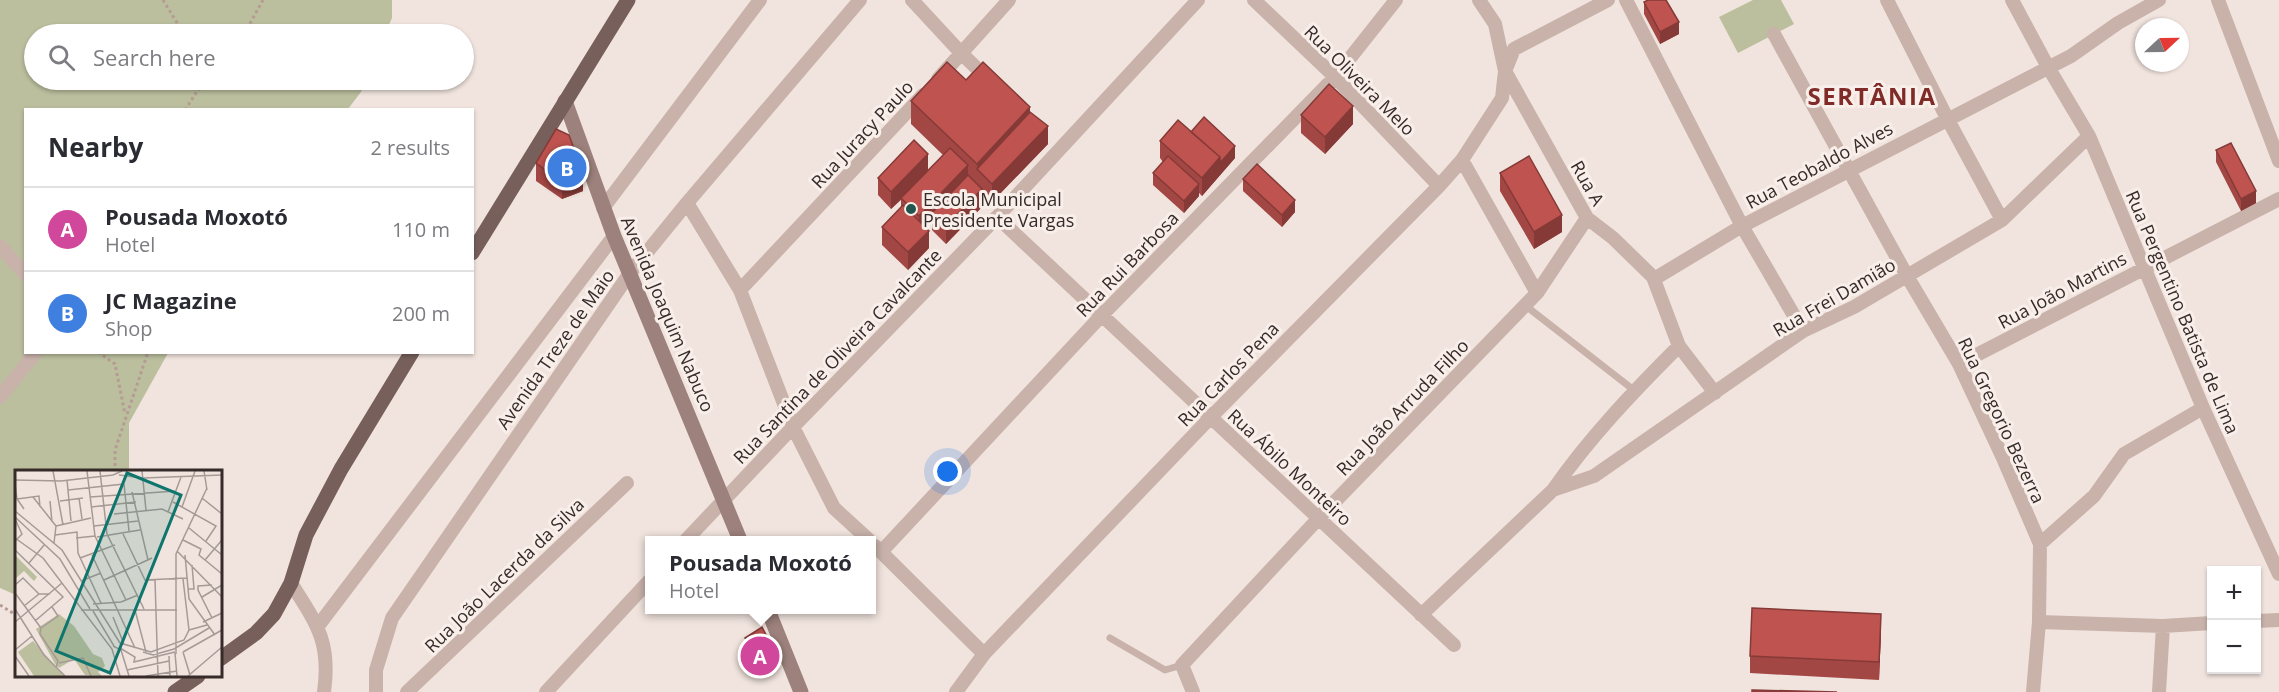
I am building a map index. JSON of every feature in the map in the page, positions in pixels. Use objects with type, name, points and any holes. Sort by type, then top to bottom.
[{"type":"main road","points":[[474,250],[628,0]]},
{"type":"main road","name":"Avenida Joaquim Nabuco","points":[[565,101],[614,236],[738,536]]},
{"type":"main road","points":[[222,658],[256,633],[274,614],[291,583],[306,535],[341,470],[411,354]]},
{"type":"main road","points":[[770,614],[801,692]]},
{"type":"main road","points":[[176,692],[195,677]]},
{"type":"street","points":[[603,208],[760,0]]},
{"type":"street","name":"Avenida Treze de Maio","points":[[376,692],[376,670],[392,618],[630,273],[860,0]]},
{"type":"street","points":[[912,0],[962,54],[1003,93]]},
{"type":"street","name":"Rua Juracy Paulo","points":[[740,290],[962,54],[1009,0]]},
{"type":"street","name":"Rua Santina de Oliveira Cavalcante","points":[[690,536],[997,217],[1057,144],[1198,0]]},
{"type":"street","name":"Rua Oliveira Melo","points":[[1254,0],[1335,77],[1439,186]]},
{"type":"street","name":"Rua Rui Barbosa","points":[[876,543],[1335,77],[1396,0]]},
{"type":"street","name":"Rua A","points":[[1479,0],[1495,24],[1505,71],[1587,218],[1613,238],[1654,279],[1679,346],[1715,393]]},
{"type":"street","points":[[1505,71],[1514,50],[1608,0]]},
{"type":"street","points":[[1626,0],[1742,226],[1803,331]]},
{"type":"street","points":[[1887,0],[2002,220]]},
{"type":"street","name":"Rua Pergentino Batista de Lima","points":[[2013,0],[2048,67],[2089,136],[2203,408],[2279,574]]},
{"type":"street","name":"Rua Teobaldo Alves","points":[[1654,279],[1742,226],[1947,118],[2071,56],[2142,4],[2159,0]]},
{"type":"street","points":[[2218,0],[2279,161]]},
{"type":"street","name":"Rua Gregorio Bezerra","points":[[1774,34],[1907,276],[1959,364],[2040,544],[2039,622],[2033,692]]},
{"type":"street","name":"Rua Carlos Pena","points":[[956,692],[984,654],[1462,160],[1502,98],[1505,71]]},
{"type":"street","name":"Rua Frei Damião","points":[[1553,490],[1594,476],[1803,331],[1854,307],[2002,220],[2089,136]]},
{"type":"street","points":[[1462,160],[1537,293]]},
{"type":"street","name":"Rua João Martins","points":[[1959,364],[2279,199]]},
{"type":"street","points":[[687,203],[740,290],[793,427],[834,507],[865,536]]},
{"type":"street","name":"Rua Ábilo Monteiro","points":[[997,217],[1454,645]]},
{"type":"street","name":"Rua João Arruda Filho","points":[[1182,665],[1318,519],[1526,306],[1587,218]]},
{"type":"street","name":"Avenida Treze de Maio","points":[[318,626],[614,236]]},
{"type":"street","points":[[0,246],[24,273]]},
{"type":"street","name":"Rua Frei Damião","points":[[1421,615],[1553,490],[1575,458],[1679,346]]},
{"type":"street","points":[[0,397],[34,354]]},
{"type":"street","points":[[2040,544],[2094,496],[2124,454],[2203,408]]},
{"type":"street","name":"Rua João Lacerda da Silva","points":[[407,692],[627,483]]},
{"type":"street","points":[[876,547],[984,654]]},
{"type":"street","points":[[291,583],[318,626],[326,655],[324,692]]},
{"type":"street","points":[[546,692],[645,585]]},
{"type":"street","points":[[2261,621],[2279,620]]},
{"type":"street","points":[[2039,622],[2163,626],[2207,623]]},
{"type":"street","points":[[2159,692],[2163,626]]},
{"type":"street","points":[[1182,665],[1193,692]]},
{"type":"lane","points":[[1526,306],[1635,392]]},
{"type":"lane","points":[[1110,638],[1165,670],[1182,665]]},
{"type":"path","points":[[163,0],[178,24]]},
{"type":"path","points":[[250,24],[263,0]]},
{"type":"path","points":[[186,108],[198,90]]},
{"type":"path","points":[[101,354],[115,364],[125,415]]},
{"type":"path","points":[[115,470],[115,450],[147,354]]},
{"type":"path","points":[[0,605],[15,614]]},
{"type":"green space","points":[[0,0],[392,0],[392,18],[389,24],[24,24],[24,90],[362,90],[349,108],[24,108],[24,354],[167,354],[129,423],[129,470],[15,470],[15,595],[0,588]]},
{"type":"green space","points":[[1753,0],[1781,0],[1794,24],[1738,53],[1719,17]]},
{"type":"building","points":[[1666,0],[1679,22],[1660,32],[1644,2]]},
{"type":"building","points":[[947,62],[966,80],[983,62],[1030,107],[977,164],[911,101]]},
{"type":"building","points":[[1329,84],[1353,106],[1325,137],[1301,115]]},
{"type":"building","points":[[1030,112],[1048,126],[992,184],[977,169]]},
{"type":"building","points":[[1204,117],[1235,146],[1220,163],[1220,157],[1191,132]]},
{"type":"building","points":[[1178,120],[1220,157],[1202,178],[1160,141]]},
{"type":"building","points":[[556,129],[569,135],[583,173],[562,182],[536,163]]},
{"type":"building","points":[[914,140],[928,154],[891,192],[878,178]]},
{"type":"building","points":[[2231,143],[2256,191],[2241,199],[2216,150]]},
{"type":"building","points":[[950,148],[968,165],[919,216],[901,198]]},
{"type":"building","points":[[1168,156],[1199,184],[1184,201],[1153,173]]},
{"type":"building","points":[[1529,156],[1562,215],[1534,232],[1500,173]]},
{"type":"building","points":[[1257,164],[1295,200],[1282,215],[1243,179]]},
{"type":"building","points":[[968,175],[982,189],[946,226],[932,213]]},
{"type":"building","points":[[903,205],[929,231],[908,252],[882,227]]},
{"type":"building","points":[[1752,608],[1881,614],[1879,662],[1750,656]]},
{"type":"building","points":[[762,627],[774,650],[761,659],[745,638]]},
{"type":"building","points":[[1752,690],[1837,692],[1752,692]]},
{"type":"place","name":"JC Magazine","points":[[567,168]]},
{"type":"place","name":"Escola Municipal Presidente Vargas","points":[[911,209]]},
{"type":"place","name":"Pousada Moxotó","points":[[760,656]]},
{"type":"district","name":"SERTÂNIA","points":[[1872,95]]}]
